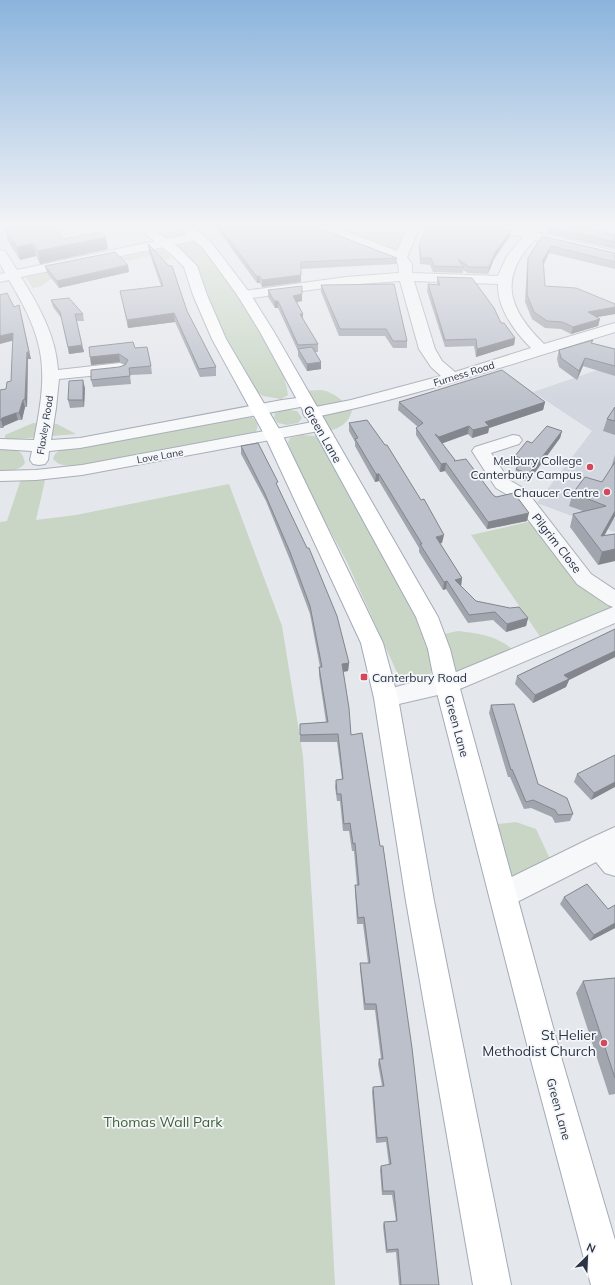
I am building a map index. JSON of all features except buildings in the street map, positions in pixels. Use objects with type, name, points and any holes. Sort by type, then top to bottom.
[{"type":"main road","points":[[196,284],[219,339],[273,434],[372,643],[386,698],[420,901],[492,1285]]},
{"type":"main road","name":"Green Lane","points":[[236,284],[267,332],[311,414],[427,617],[439,649],[447,685],[566,1134],[610,1285]]},
{"type":"street","name":"Flaxley Road","points":[[13,284],[33,308],[42,330],[49,354],[52,374],[50,401],[36,475]]},
{"type":"street","points":[[244,295],[322,284]]},
{"type":"street","points":[[408,284],[427,349],[436,364],[453,378]]},
{"type":"street","points":[[505,284],[507,299],[516,320],[527,336],[541,350]]},
{"type":"street","name":"Furness Road","points":[[311,414],[419,388],[615,327]]},
{"type":"street","points":[[52,374],[120,368]]},
{"type":"street","points":[[0,444],[41,446],[80,443],[259,409],[311,414]]},
{"type":"street","name":"Love Lane","points":[[0,476],[36,475],[82,470],[273,434],[311,414]]},
{"type":"street","points":[[463,455],[513,440]]},
{"type":"street","name":"Pilgrim Close","points":[[481,450],[502,484],[518,493],[584,579],[615,600]]},
{"type":"street","points":[[386,698],[421,689],[447,685],[615,614]]},
{"type":"street","points":[[503,895],[610,850]]},
{"type":"shaded area","name":"Melbury College Canterbury Campus","points":[[615,364],[615,532],[537,503],[592,431],[533,392]]},
{"type":"green space","points":[[30,284],[44,284],[42,286],[33,288]]},
{"type":"green space","points":[[201,284],[232,284],[268,341],[284,378],[288,395],[281,399],[263,396],[251,387],[227,340]]},
{"type":"green space","points":[[322,390],[335,395],[352,410],[351,415],[346,422],[325,432],[301,391]]},
{"type":"green space","points":[[288,410],[297,411],[302,418],[298,423],[287,425],[278,423],[274,418],[275,413]]},
{"type":"green space","points":[[251,416],[257,423],[256,432],[86,464],[64,465],[53,459],[55,454],[60,450]]},
{"type":"green space","points":[[33,423],[57,424],[76,434],[5,440],[5,435]]},
{"type":"green space","points":[[302,435],[316,436],[420,619],[433,661],[429,680],[416,683],[399,677],[347,562],[303,481],[288,443],[290,438]]},
{"type":"green space","points":[[0,449],[17,450],[22,454],[25,463],[17,469],[0,471]]},
{"type":"green space","name":"Thomas Wall Park","points":[[46,476],[36,520],[76,515],[229,484],[282,626],[303,756],[335,1285],[0,1285],[0,522],[7,521],[21,479]]},
{"type":"green space","points":[[537,520],[615,608],[543,641],[471,535]]},
{"type":"green space","points":[[458,631],[475,633],[496,639],[516,652],[449,680],[439,635]]},
{"type":"green space","points":[[516,822],[536,829],[553,865],[506,887],[489,825]]},
{"type":"place","name":"Melbury College Canterbury Campus","points":[[590,467]]},
{"type":"place","name":"Chaucer Centre","points":[[607,492]]},
{"type":"place","name":"Canterbury Road","points":[[364,677]]},
{"type":"place","name":"St Helier Methodist Church","points":[[604,1043]]}]
